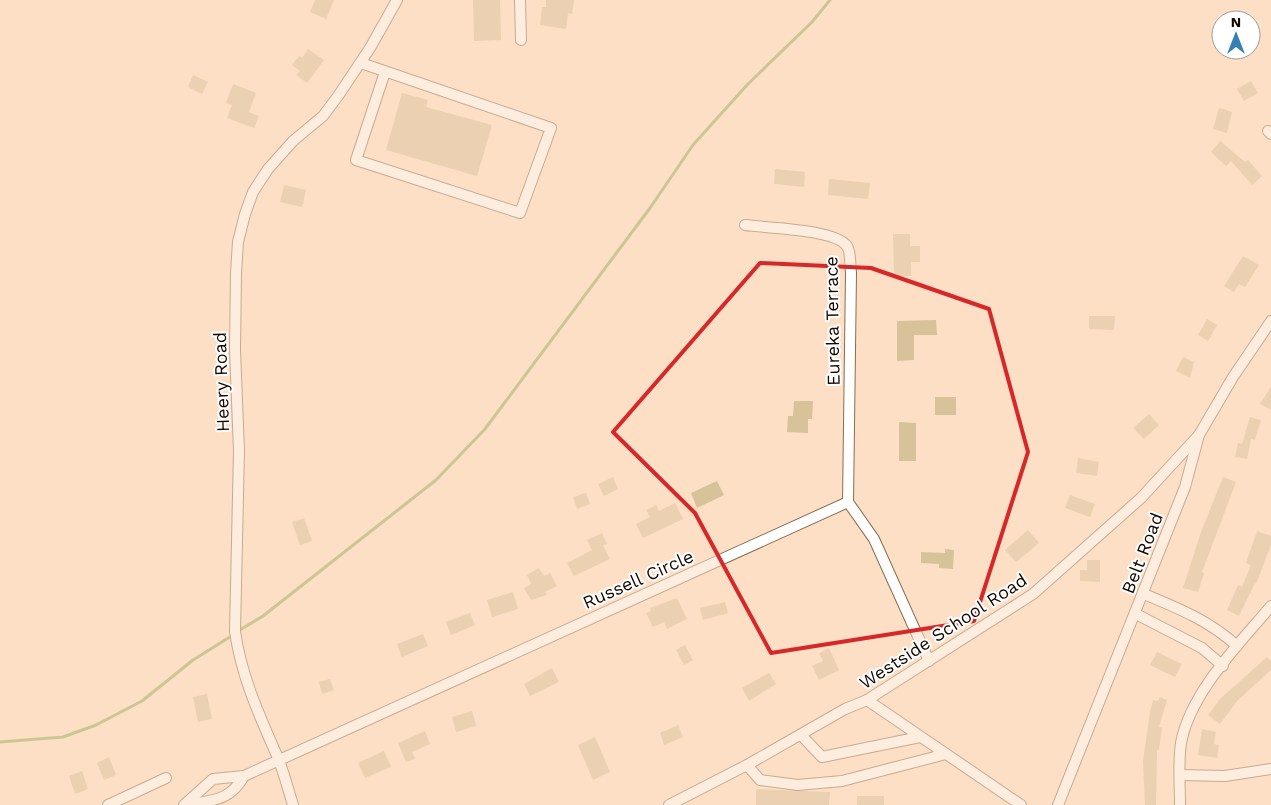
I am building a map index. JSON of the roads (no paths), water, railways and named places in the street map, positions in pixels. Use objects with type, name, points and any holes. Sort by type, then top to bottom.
[{"type":"street","name":"Heery Road","points":[[293,805],[278,759],[265,732],[238,655],[235,631],[239,452],[235,350],[238,242],[245,214],[254,192],[268,169],[293,141],[323,116],[361,63],[398,0]]},
{"type":"street","points":[[520,0],[522,40]]},
{"type":"street","points":[[361,63],[551,128],[520,213],[356,160],[385,72]]},
{"type":"street","name":"Eureka Terrace","points":[[745,225],[818,233],[841,239],[848,248],[851,273],[848,502]]},
{"type":"street","name":"Belt Road","points":[[1058,805],[1144,594],[1185,487],[1199,435],[1233,377],[1271,321]]},
{"type":"street","name":"Westside School Road","points":[[670,805],[801,736],[845,709],[867,700],[1033,594],[1141,498],[1199,435]]},
{"type":"street","points":[[848,502],[874,539],[929,661]]},
{"type":"street","name":"Russell Circle","points":[[244,776],[848,502]]},
{"type":"street","points":[[1144,594],[1201,618],[1221,631],[1237,646]]},
{"type":"street","points":[[1180,805],[1181,744],[1187,722],[1199,696],[1237,646],[1271,606]]},
{"type":"street","points":[[1136,614],[1202,648],[1223,666]]},
{"type":"street","points":[[867,700],[1022,805]]},
{"type":"street","points":[[801,736],[822,758],[920,736]]},
{"type":"street","points":[[747,765],[760,780],[798,784],[842,781],[946,754]]},
{"type":"street","points":[[1180,775],[1225,776],[1271,769]]},
{"type":"street","points":[[186,805],[213,779],[244,776]]},
{"type":"street","points":[[186,805],[225,798],[237,788],[244,776]]},
{"type":"street","points":[[108,805],[166,778]]},
{"type":"waterway","points":[[238,631],[263,616],[436,480],[485,429],[650,208],[693,145],[747,85],[812,22],[830,0]]},
{"type":"waterway","points":[[0,742],[63,737],[96,725],[142,701],[193,660],[233,635]]}]
